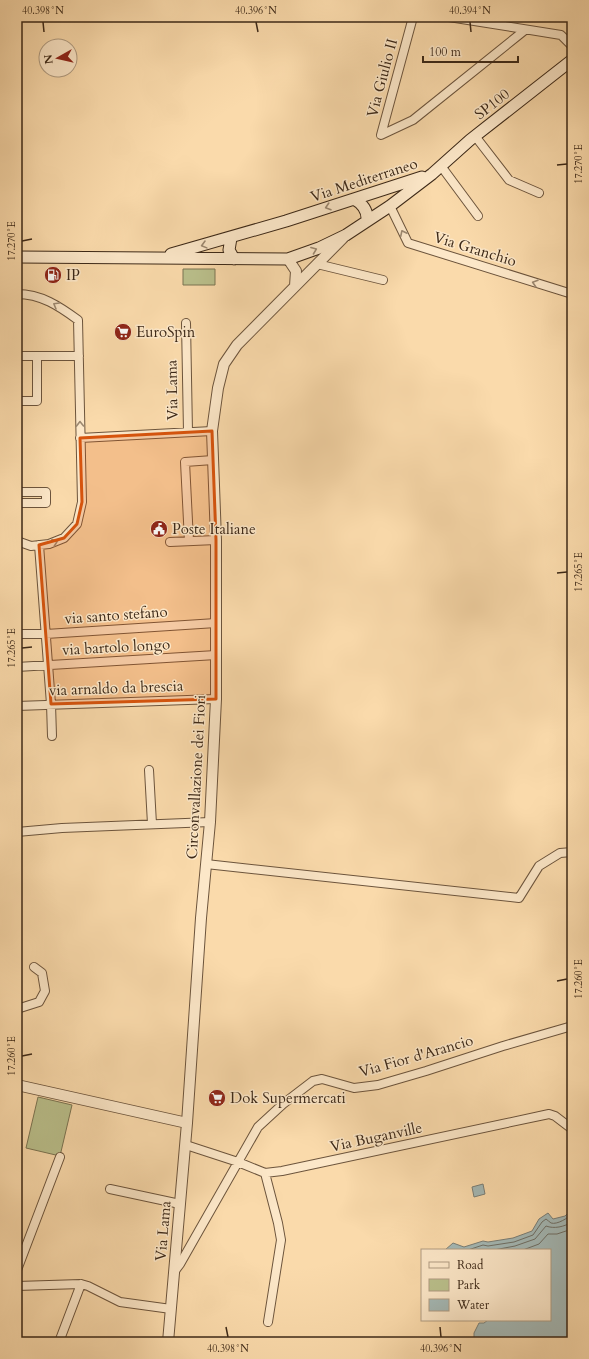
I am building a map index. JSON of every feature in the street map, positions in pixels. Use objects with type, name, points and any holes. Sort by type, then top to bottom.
[{"type":"main road","name":"SP100","points":[[432,174],[475,136],[572,60]]},
{"type":"main road","name":"Via Mediterraneo","points":[[158,258],[231,238],[432,174]]},
{"type":"main road","name":"Via Mediterraneo","points":[[158,258],[288,259],[319,248],[346,235],[390,206],[432,174]]},
{"type":"main road","points":[[380,190],[388,197],[390,206]]},
{"type":"main road","points":[[354,199],[361,203],[366,210],[367,221]]},
{"type":"main road","points":[[231,238],[230,250],[234,259]]},
{"type":"main road","points":[[17,257],[158,258]]},
{"type":"street","name":"Via Giulio II","points":[[413,17],[381,135],[413,120],[525,30]]},
{"type":"street","points":[[449,17],[561,35],[572,46]]},
{"type":"street","points":[[475,136],[509,180],[539,193]]},
{"type":"street","points":[[441,166],[478,216]]},
{"type":"street","name":"Via Granchio","points":[[390,206],[408,243],[572,294]]},
{"type":"street","name":"Circonvallazione dei Fiori","points":[[187,1123],[210,822],[216,699],[216,540],[212,431],[218,388],[224,364],[237,345],[346,235]]},
{"type":"street","points":[[288,259],[296,271],[295,286]]},
{"type":"street","points":[[317,264],[383,280]]},
{"type":"street","points":[[17,294],[42,298],[78,320],[82,502],[77,524],[64,538],[49,544],[31,546],[17,541]]},
{"type":"street","name":"Via Lama","points":[[186,323],[188,432]]},
{"type":"street","points":[[17,356],[79,356]]},
{"type":"street","points":[[17,401],[37,401],[38,356]]},
{"type":"street","points":[[80,438],[212,431]]},
{"type":"street","points":[[189,541],[185,462],[213,460]]},
{"type":"street","points":[[17,492],[46,492],[46,503],[17,503]]},
{"type":"street","points":[[170,542],[216,540]]},
{"type":"street","points":[[39,545],[52,736]]},
{"type":"street","name":"via santo stefano","points":[[17,634],[46,634],[216,623]]},
{"type":"street","name":"via bartolo longo","points":[[17,667],[216,655]]},
{"type":"street","name":"via arnaldo da brescia","points":[[17,706],[216,699]]},
{"type":"street","points":[[149,770],[152,824]]},
{"type":"street","points":[[17,832],[62,828],[210,822]]},
{"type":"street","points":[[206,864],[519,898],[539,866],[560,853],[572,852]]},
{"type":"street","points":[[17,1010],[39,1002],[45,991],[42,973],[34,967]]},
{"type":"street","name":"Via Fior d'Arancio","points":[[174,1272],[180,1264],[254,1133],[262,1122],[313,1081],[322,1079],[354,1088],[378,1084],[426,1071],[503,1046],[572,1026]]},
{"type":"street","points":[[17,1085],[187,1123]]},
{"type":"street","name":"Via Buganville","points":[[265,1173],[549,1114],[555,1116],[572,1129]]},
{"type":"street","name":"Via Lama","points":[[168,1342],[187,1123]]},
{"type":"street","points":[[186,1145],[238,1162],[265,1173],[282,1240],[268,1322]]},
{"type":"street","points":[[17,1270],[60,1157]]},
{"type":"street","points":[[110,1189],[180,1204]]},
{"type":"street","points":[[59,1342],[81,1284]]},
{"type":"street","points":[[17,1286],[81,1284],[120,1302],[171,1308]]},
{"type":"highlighted area","points":[[212,431],[216,540],[216,699],[51,704],[39,545],[64,538],[77,524],[82,502],[80,438]]},
{"type":"green space","points":[[183,269],[215,269],[215,285],[183,285]]},
{"type":"green space","points":[[38,1097],[72,1105],[60,1156],[26,1148]]},
{"type":"water","points":[[483,1184],[485,1194],[474,1197],[472,1187]]},
{"type":"water","points":[[572,1209],[572,1342],[466,1342],[474,1338],[474,1333],[479,1323],[484,1323],[487,1321],[551,1321],[551,1249],[446,1249],[453,1243],[464,1247],[483,1241],[488,1242],[513,1238],[532,1231],[539,1219],[548,1213],[553,1219],[565,1216]]},
{"type":"place","name":"IP","points":[[53,275]]},
{"type":"place","name":"EuroSpin","points":[[123,332]]},
{"type":"place","name":"Poste Italiane","points":[[159,529]]},
{"type":"place","name":"Dok Supermercati","points":[[217,1098]]}]
